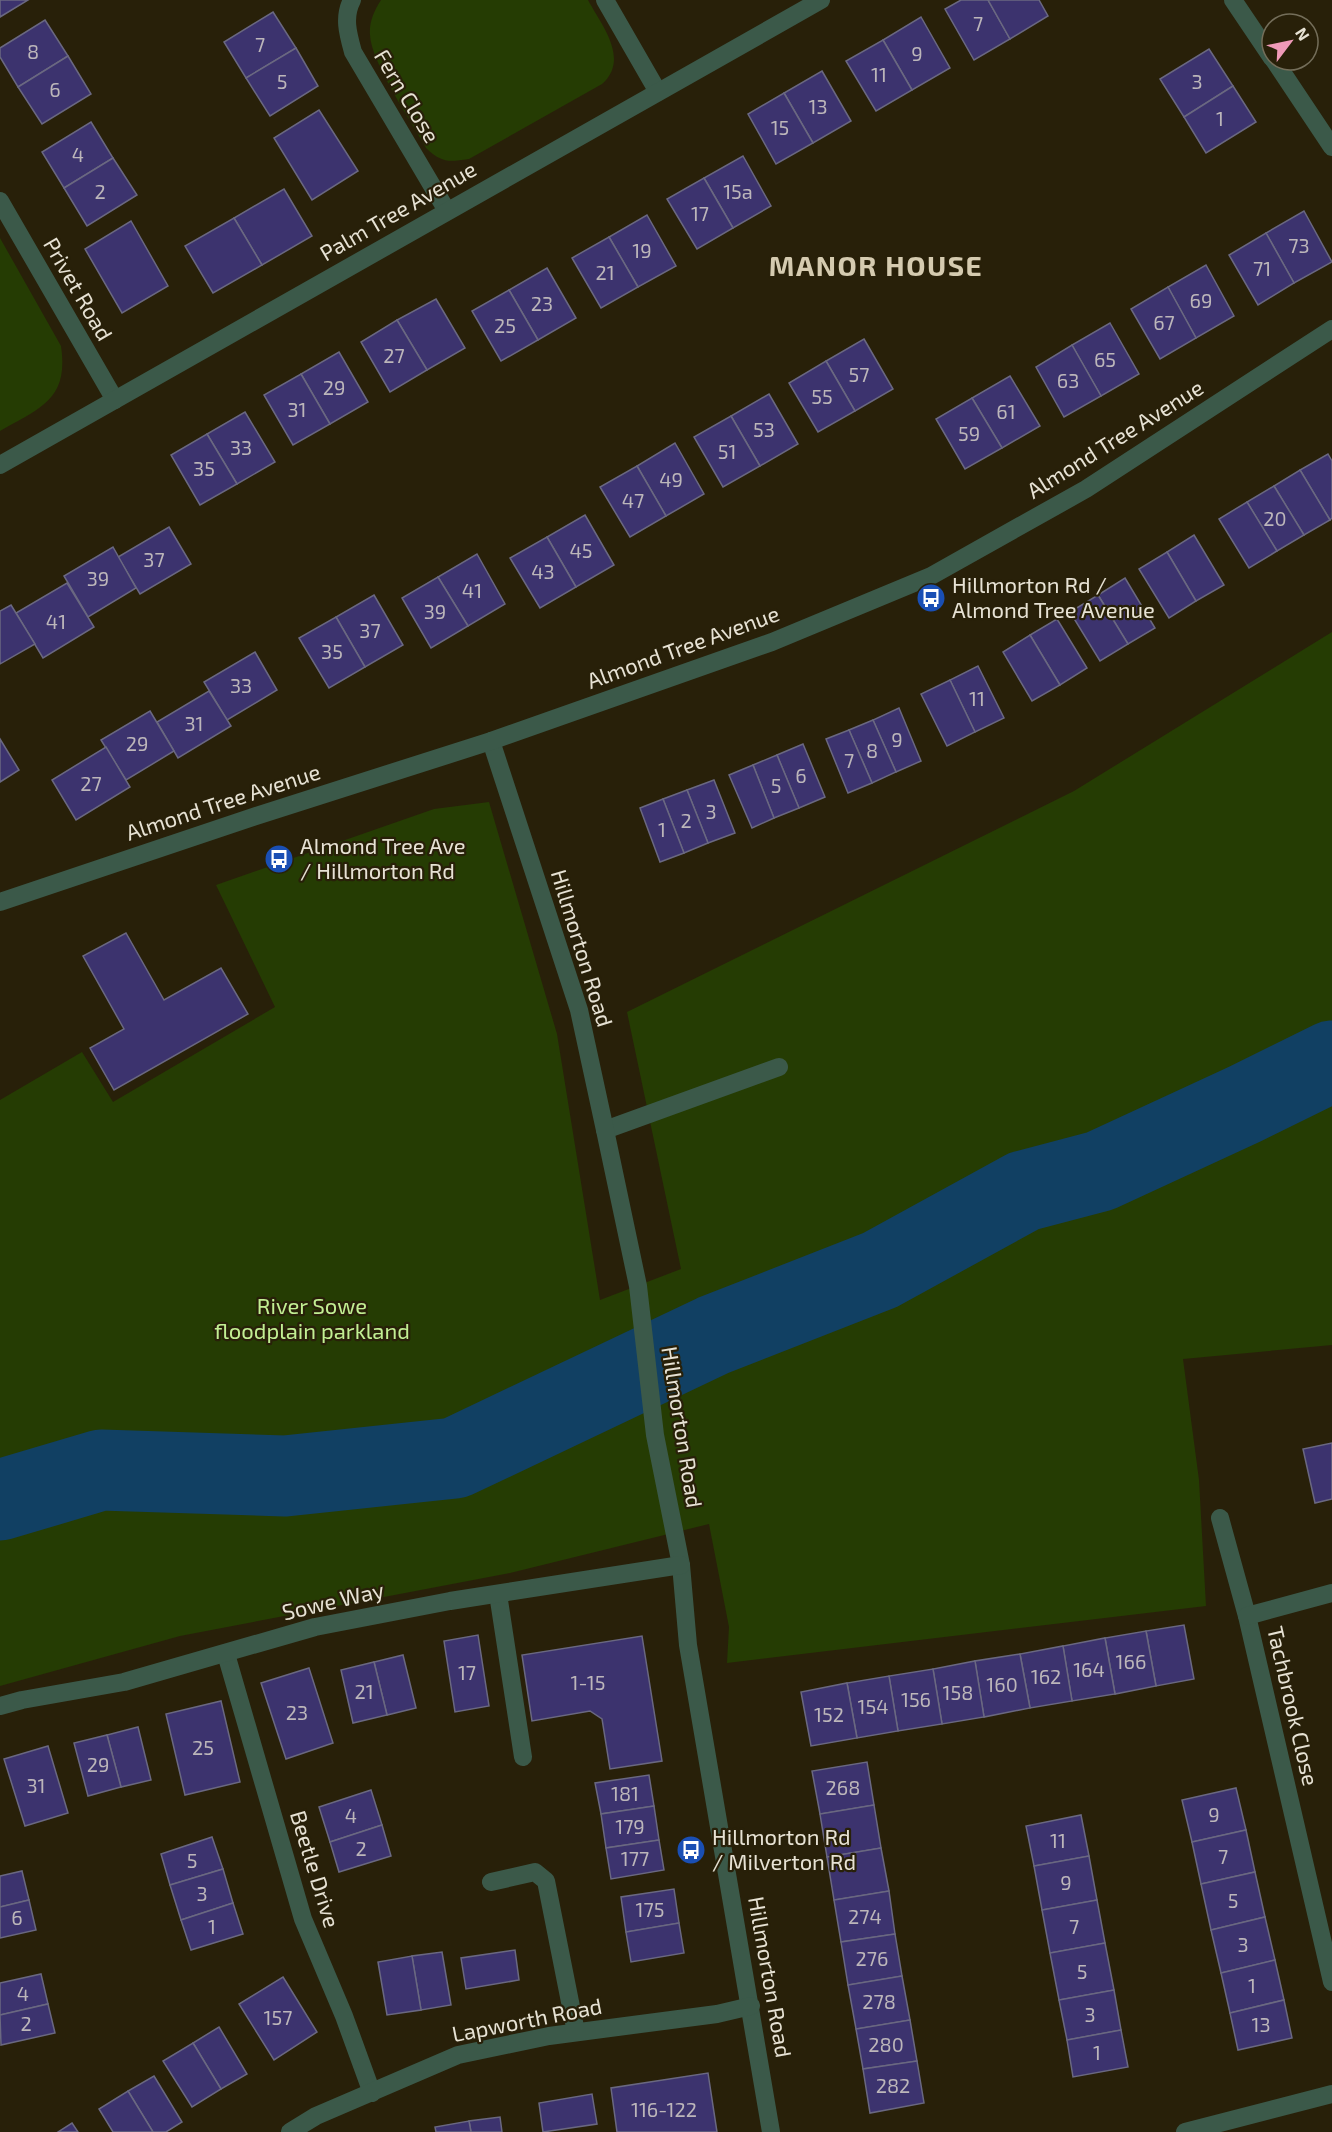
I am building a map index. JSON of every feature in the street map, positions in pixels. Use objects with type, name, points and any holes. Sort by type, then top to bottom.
[{"type":"street","name":"Fern Close","points":[[352,0],[348,7],[346,29],[352,52],[447,211]]},
{"type":"street","points":[[605,0],[658,92]]},
{"type":"street","name":"Palm Tree Avenue","points":[[0,465],[821,0]]},
{"type":"street","points":[[1233,0],[1260,40]]},
{"type":"street","points":[[1282,72],[1332,147]]},
{"type":"street","name":"Privet Road","points":[[0,201],[115,400]]},
{"type":"street","name":"Almond Tree Avenue","points":[[0,902],[491,741],[772,642],[931,576],[1086,489],[1332,329]]},
{"type":"street","name":"Hillmorton Road","points":[[491,741],[579,1010],[638,1286],[655,1436],[681,1565],[688,1645],[771,2132]]},
{"type":"street","points":[[605,1130],[779,1067]]},
{"type":"street","name":"Tachbrook Close","points":[[1220,1518],[1247,1616],[1332,1982]]},
{"type":"street","name":"Sowe Way","points":[[0,1706],[124,1682],[315,1628],[450,1601],[681,1565]]},
{"type":"street","name":"Tachbrook Close","points":[[1247,1616],[1332,1593]]},
{"type":"street","points":[[498,1594],[523,1756]]},
{"type":"street","name":"Beetle Drive","points":[[226,1654],[303,1919],[344,2016],[372,2093]]},
{"type":"street","points":[[490,1882],[535,1872],[546,1881],[576,2032]]},
{"type":"street","name":"Lapworth Road","points":[[290,2132],[316,2116],[458,2055],[549,2036],[717,2014],[751,2006]]},
{"type":"street","points":[[1185,2132],[1332,2094]]},
{"type":"green space","points":[[381,0],[588,0],[611,42],[614,64],[602,84],[469,159],[456,161],[441,159],[426,148],[377,60],[372,46],[370,26]]},
{"type":"green space","points":[[0,238],[61,346],[62,364],[56,391],[48,400],[28,416],[0,431]]},
{"type":"green space","name":"River Sowe floodplain parkland","points":[[1332,632],[1332,1345],[1183,1359],[1199,1480],[1206,1606],[727,1663],[729,1627],[709,1524],[510,1573],[180,1636],[0,1686],[0,1100],[82,1052],[113,1102],[275,1007],[216,885],[434,809],[489,802],[557,1034],[600,1300],[681,1269],[627,1012],[1074,791]]},
{"type":"building","points":[[0,0],[28,0],[0,17]]},
{"type":"building","points":[[961,0],[988,0],[1010,39],[974,60],[945,9]]},
{"type":"building","points":[[988,0],[1039,0],[1048,16],[1010,39]]},
{"type":"building","points":[[273,12],[296,48],[246,78],[224,42]]},
{"type":"building","points":[[921,17],[950,68],[912,90],[883,40]]},
{"type":"building","points":[[45,20],[68,56],[18,87],[0,57],[0,48]]},
{"type":"building","points":[[883,40],[912,90],[876,111],[846,61]]},
{"type":"building","points":[[296,48],[318,86],[270,116],[246,78]]},
{"type":"building","points":[[1209,49],[1233,86],[1184,117],[1160,79]]},
{"type":"building","points":[[68,56],[91,94],[42,124],[18,87]]},
{"type":"building","points":[[822,71],[851,121],[813,143],[784,93]]},
{"type":"building","points":[[1233,86],[1256,122],[1206,153],[1184,117]]},
{"type":"building","points":[[784,93],[813,143],[776,164],[748,114]]},
{"type":"building","points":[[319,110],[358,171],[312,200],[274,138]]},
{"type":"building","points":[[91,122],[113,158],[64,188],[42,152]]},
{"type":"building","points":[[743,156],[771,206],[733,228],[704,178]]},
{"type":"building","points":[[113,158],[137,195],[87,226],[64,188]]},
{"type":"building","points":[[704,178],[733,228],[697,249],[667,199]]},
{"type":"building","points":[[284,189],[312,236],[262,265],[234,218]]},
{"type":"building","points":[[1304,211],[1332,262],[1294,283],[1266,233]]},
{"type":"building","points":[[647,215],[676,266],[638,287],[609,237]]},
{"type":"building","points":[[234,218],[262,265],[213,293],[185,246]]},
{"type":"building","points":[[131,221],[168,286],[122,313],[85,249]]},
{"type":"building","points":[[1266,233],[1294,283],[1258,305],[1229,255]]},
{"type":"building","points":[[609,237],[638,287],[601,308],[572,258]]},
{"type":"building","points":[[1206,265],[1234,316],[1196,338],[1168,287]]},
{"type":"building","points":[[547,268],[576,318],[538,340],[509,290]]},
{"type":"building","points":[[1168,287],[1196,338],[1160,359],[1131,309]]},
{"type":"building","points":[[509,290],[538,340],[501,361],[472,311]]},
{"type":"building","points":[[436,299],[465,348],[427,370],[397,320]]},
{"type":"building","points":[[397,320],[427,370],[390,392],[361,342]]},
{"type":"building","points":[[1110,323],[1139,374],[1101,396],[1072,345]]},
{"type":"building","points":[[864,339],[893,389],[855,411],[826,361]]},
{"type":"building","points":[[1072,345],[1101,396],[1064,417],[1036,367]]},
{"type":"building","points":[[339,352],[368,402],[330,424],[301,374]]},
{"type":"building","points":[[826,361],[855,411],[818,432],[789,383]]},
{"type":"building","points":[[301,374],[330,424],[293,445],[264,395]]},
{"type":"building","points":[[1010,376],[1040,426],[1002,448],[972,398]]},
{"type":"building","points":[[769,394],[798,444],[760,466],[731,416]]},
{"type":"building","points":[[972,398],[1002,448],[965,469],[936,419]]},
{"type":"building","points":[[245,412],[275,462],[237,484],[207,434]]},
{"type":"building","points":[[731,416],[760,466],[723,487],[694,437]]},
{"type":"building","points":[[207,434],[237,484],[200,505],[171,455]]},
{"type":"building","points":[[675,443],[704,494],[666,516],[637,466]]},
{"type":"building","points":[[1328,454],[1332,461],[1332,518],[1330,520],[1300,470]]},
{"type":"building","points":[[637,466],[666,516],[630,537],[600,487]]},
{"type":"building","points":[[1300,470],[1330,520],[1304,535],[1274,486]]},
{"type":"building","points":[[1274,486],[1304,535],[1277,551],[1247,502]]},
{"type":"building","points":[[1247,502],[1277,551],[1249,568],[1219,519]]},
{"type":"building","points":[[585,515],[614,565],[576,587],[547,537]]},
{"type":"building","points":[[169,527],[191,564],[140,594],[118,557]]},
{"type":"building","points":[[1194,535],[1224,585],[1196,601],[1167,552]]},
{"type":"building","points":[[547,537],[576,587],[540,608],[510,558]]},
{"type":"building","points":[[113,547],[136,588],[88,617],[64,576]]},
{"type":"building","points":[[1167,552],[1196,601],[1169,618],[1139,569]]},
{"type":"building","points":[[477,554],[505,604],[468,626],[438,577]]},
{"type":"building","points":[[438,577],[468,626],[431,648],[402,598]]},
{"type":"building","points":[[1125,578],[1155,628],[1128,644],[1098,595]]},
{"type":"building","points":[[67,583],[94,627],[43,658],[16,613]]},
{"type":"building","points":[[374,595],[403,645],[365,667],[336,617]]},
{"type":"building","points":[[1098,595],[1128,644],[1100,661],[1070,612]]},
{"type":"building","points":[[11,605],[35,644],[0,664],[0,611]]},
{"type":"building","points":[[336,617],[365,667],[329,688],[299,638]]},
{"type":"building","points":[[1057,619],[1087,668],[1060,685],[1030,635]]},
{"type":"building","points":[[1030,635],[1060,685],[1032,701],[1003,652]]},
{"type":"building","points":[[255,652],[277,690],[227,720],[204,682]]},
{"type":"building","points":[[978,666],[1004,718],[975,732],[950,680]]},
{"type":"building","points":[[950,680],[975,732],[947,746],[921,694]]},
{"type":"building","points":[[209,691],[231,726],[178,758],[157,722]]},
{"type":"building","points":[[899,708],[921,761],[896,772],[873,720]]},
{"type":"building","points":[[150,711],[174,751],[126,780],[101,740]]},
{"type":"building","points":[[873,720],[896,772],[872,783],[849,730]]},
{"type":"building","points":[[849,730],[872,783],[848,793],[826,739]]},
{"type":"building","points":[[0,739],[19,770],[0,782]]},
{"type":"building","points":[[803,744],[825,797],[799,808],[777,755]]},
{"type":"building","points":[[106,747],[130,787],[76,820],[52,780]]},
{"type":"building","points":[[777,755],[799,808],[774,818],[753,765]]},
{"type":"building","points":[[753,765],[774,818],[752,828],[729,775]]},
{"type":"building","points":[[714,780],[735,833],[708,843],[687,790]]},
{"type":"building","points":[[687,790],[708,843],[684,853],[663,799]]},
{"type":"building","points":[[663,799],[684,853],[660,862],[640,808]]},
{"type":"building","points":[[126,933],[164,1000],[221,968],[248,1014],[114,1090],[90,1048],[124,1029],[83,956]]},
{"type":"building","points":[[1332,1443],[1332,1499],[1315,1503],[1303,1449]]},
{"type":"building","points":[[1184,1625],[1194,1679],[1156,1686],[1146,1631]]},
{"type":"building","points":[[1146,1631],[1156,1686],[1115,1694],[1105,1638]]},
{"type":"building","points":[[478,1635],[489,1706],[455,1712],[444,1641]]},
{"type":"building","points":[[642,1636],[662,1761],[610,1769],[602,1719],[590,1711],[532,1721],[522,1655]]},
{"type":"building","points":[[1105,1638],[1115,1694],[1072,1701],[1063,1646]]},
{"type":"building","points":[[1063,1646],[1072,1701],[1030,1708],[1020,1654]]},
{"type":"building","points":[[1020,1654],[1030,1708],[984,1717],[975,1661]]},
{"type":"building","points":[[403,1655],[416,1708],[387,1715],[374,1662]]},
{"type":"building","points":[[975,1661],[984,1717],[942,1724],[933,1669]]},
{"type":"building","points":[[374,1662],[387,1715],[353,1723],[341,1670]]},
{"type":"building","points":[[309,1668],[333,1743],[286,1759],[261,1683]]},
{"type":"building","points":[[933,1669],[942,1724],[898,1731],[889,1676]]},
{"type":"building","points":[[889,1676],[898,1731],[857,1738],[847,1683]]},
{"type":"building","points":[[847,1683],[857,1738],[811,1746],[801,1692]]},
{"type":"building","points":[[221,1701],[240,1782],[185,1795],[166,1714]]},
{"type":"building","points":[[138,1727],[151,1780],[121,1787],[107,1735]]},
{"type":"building","points":[[107,1735],[121,1787],[88,1796],[74,1743]]},
{"type":"building","points":[[48,1746],[68,1813],[25,1826],[4,1759]]},
{"type":"building","points":[[867,1762],[874,1805],[820,1814],[812,1771]]},
{"type":"building","points":[[649,1775],[654,1806],[601,1814],[595,1783]]},
{"type":"building","points":[[1236,1788],[1246,1830],[1192,1842],[1182,1800]]},
{"type":"building","points":[[371,1790],[382,1825],[330,1842],[319,1807]]},
{"type":"building","points":[[874,1805],[881,1848],[827,1857],[820,1814]]},
{"type":"building","points":[[654,1806],[659,1840],[606,1848],[601,1814]]},
{"type":"building","points":[[1081,1815],[1089,1856],[1034,1866],[1026,1826]]},
{"type":"building","points":[[382,1825],[391,1856],[339,1872],[330,1842]]},
{"type":"building","points":[[1246,1830],[1255,1872],[1201,1884],[1192,1842]]},
{"type":"building","points":[[212,1837],[223,1869],[170,1885],[161,1854]]},
{"type":"building","points":[[659,1840],[664,1870],[611,1879],[606,1848]]},
{"type":"building","points":[[881,1848],[889,1891],[834,1900],[827,1857]]},
{"type":"building","points":[[1089,1856],[1097,1900],[1042,1910],[1034,1866]]},
{"type":"building","points":[[223,1869],[233,1903],[181,1920],[170,1885]]},
{"type":"building","points":[[22,1871],[29,1900],[0,1907],[0,1876]]},
{"type":"building","points":[[1255,1872],[1265,1917],[1211,1930],[1201,1884]]},
{"type":"building","points":[[674,1889],[679,1923],[626,1932],[621,1897]]},
{"type":"building","points":[[889,1891],[895,1934],[841,1942],[834,1900]]},
{"type":"building","points":[[29,1900],[36,1930],[0,1938],[0,1907]]},
{"type":"building","points":[[1097,1900],[1105,1943],[1050,1953],[1042,1910]]},
{"type":"building","points":[[233,1903],[243,1934],[191,1950],[181,1920]]},
{"type":"building","points":[[1265,1917],[1275,1960],[1221,1973],[1211,1930]]},
{"type":"building","points":[[679,1923],[684,1953],[631,1962],[626,1932]]},
{"type":"building","points":[[895,1934],[902,1976],[848,1985],[841,1942]]},
{"type":"building","points":[[1105,1943],[1114,1990],[1059,2000],[1050,1953]]},
{"type":"building","points":[[515,1950],[519,1980],[466,1989],[461,1958]]},
{"type":"building","points":[[442,1952],[451,2005],[421,2010],[412,1956]]},
{"type":"building","points":[[412,1956],[421,2010],[387,2015],[378,1962]]},
{"type":"building","points":[[1275,1960],[1284,2000],[1230,2013],[1221,1973]]},
{"type":"building","points":[[41,1974],[48,2004],[0,2015],[0,1983]]},
{"type":"building","points":[[902,1976],[910,2020],[856,2029],[848,1985]]},
{"type":"building","points":[[283,1977],[317,2032],[274,2060],[239,2004]]},
{"type":"building","points":[[1114,1990],[1121,2030],[1067,2040],[1059,2000]]},
{"type":"building","points":[[1284,2000],[1292,2038],[1238,2050],[1230,2013]]},
{"type":"building","points":[[48,2004],[55,2033],[1,2045],[0,2015]]},
{"type":"building","points":[[910,2020],[917,2061],[863,2069],[856,2029]]},
{"type":"building","points":[[219,2027],[247,2074],[221,2089],[193,2043]]},
{"type":"building","points":[[1121,2030],[1128,2067],[1073,2077],[1067,2040]]},
{"type":"building","points":[[193,2043],[221,2089],[192,2107],[163,2061]]},
{"type":"building","points":[[917,2061],[924,2103],[870,2113],[863,2069]]},
{"type":"building","points":[[708,2073],[717,2132],[617,2132],[611,2088]]},
{"type":"building","points":[[154,2076],[182,2122],[166,2132],[153,2132],[128,2091]]},
{"type":"building","points":[[128,2091],[153,2132],[113,2132],[99,2109]]},
{"type":"building","points":[[592,2094],[597,2124],[543,2132],[539,2103]]},
{"type":"building","points":[[500,2117],[502,2132],[471,2132],[469,2121]]},
{"type":"building","points":[[469,2121],[471,2132],[436,2132],[435,2127]]},
{"type":"building","points":[[72,2123],[78,2132],[58,2132]]},
{"type":"waterway","points":[[0,1500],[101,1470],[285,1476],[455,1458],[714,1335],[880,1270],[1024,1191],[1100,1171],[1332,1061]]},
{"type":"place","name":"Hillmorton Rd / Almond Tree Avenue","points":[[931,598]]},
{"type":"place","name":"Almond Tree Ave / Hillmorton Rd","points":[[279,859]]},
{"type":"place","name":"Hillmorton Rd / Milverton Rd","points":[[691,1850]]},
{"type":"district","name":"MANOR HOUSE","points":[[876,266]]}]
